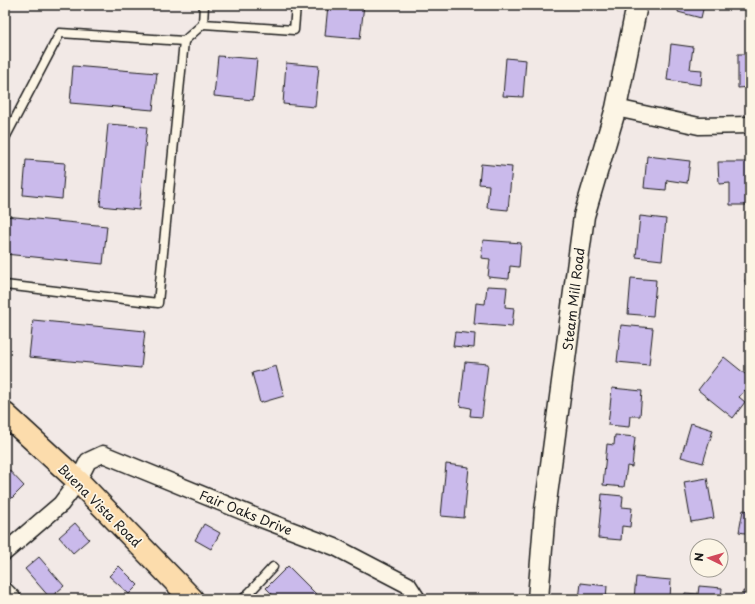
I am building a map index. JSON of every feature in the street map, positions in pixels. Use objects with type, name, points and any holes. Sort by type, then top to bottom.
[{"type":"main road","name":"Buena Vista Road","points":[[5,414],[78,481],[192,599]]},
{"type":"street","name":"Steam Mill Road","points":[[538,599],[545,510],[584,216],[616,108],[637,5]]},
{"type":"street","points":[[616,108],[699,126],[750,125]]},
{"type":"street","name":"Fair Oaks Drive","points":[[5,552],[62,504],[78,481],[88,461],[104,454],[259,518],[335,547],[408,585],[417,599]]},
{"type":"street","points":[[5,592],[13,599]]},
{"type":"lane","points":[[5,285],[158,303],[184,41],[203,24],[204,5]]},
{"type":"lane","points":[[203,24],[294,30],[296,5]]},
{"type":"lane","points":[[5,138],[60,33],[184,41]]},
{"type":"lane","points":[[256,599],[246,596],[273,567]]},
{"type":"building","points":[[83,5],[101,5],[101,7]]},
{"type":"building","points":[[328,5],[364,5],[360,39],[325,36]]},
{"type":"building","points":[[679,5],[704,5],[701,18],[678,12]]},
{"type":"building","points":[[671,44],[693,47],[690,69],[702,70],[701,85],[667,80]]},
{"type":"building","points":[[738,54],[750,54],[750,87],[738,88]]},
{"type":"building","points":[[218,56],[257,59],[253,100],[214,96]]},
{"type":"building","points":[[506,58],[526,60],[523,97],[503,96]]},
{"type":"building","points":[[286,63],[319,66],[315,107],[283,104]]},
{"type":"building","points":[[73,66],[157,73],[153,110],[70,103]]},
{"type":"building","points":[[108,124],[147,127],[139,210],[100,206]]},
{"type":"building","points":[[647,156],[690,161],[687,183],[667,180],[666,190],[644,188]]},
{"type":"building","points":[[26,160],[65,163],[62,199],[23,195]]},
{"type":"building","points":[[718,162],[750,162],[750,205],[730,205],[730,183],[719,184]]},
{"type":"building","points":[[481,164],[512,167],[508,210],[487,208],[489,185],[479,184]]},
{"type":"building","points":[[5,216],[107,226],[103,264],[5,254]]},
{"type":"building","points":[[640,216],[666,219],[662,260],[636,257]]},
{"type":"building","points":[[483,240],[521,243],[519,267],[510,266],[509,279],[488,277],[490,259],[481,258]]},
{"type":"building","points":[[631,278],[656,280],[653,316],[628,314]]},
{"type":"building","points":[[750,278],[750,301],[745,280]]},
{"type":"building","points":[[487,286],[507,287],[505,307],[514,308],[512,327],[474,324],[476,303],[485,304]]},
{"type":"building","points":[[33,320],[145,331],[141,368],[29,357]]},
{"type":"building","points":[[621,325],[653,328],[649,365],[617,362]]},
{"type":"building","points":[[455,332],[475,334],[474,348],[453,346]]},
{"type":"building","points":[[724,357],[750,378],[750,384],[739,397],[745,402],[733,418],[698,390]]},
{"type":"building","points":[[465,362],[488,364],[482,417],[470,416],[471,408],[460,406]]},
{"type":"building","points":[[276,366],[284,396],[260,403],[252,373]]},
{"type":"building","points":[[612,388],[642,391],[640,416],[630,416],[629,427],[608,425]]},
{"type":"building","points":[[691,423],[713,430],[703,463],[681,457]]},
{"type":"building","points":[[615,435],[635,437],[632,467],[627,466],[624,487],[603,485],[607,444],[614,445]]},
{"type":"building","points":[[446,464],[469,467],[464,518],[441,516]]},
{"type":"building","points":[[5,466],[24,486],[5,505]]},
{"type":"building","points":[[707,478],[714,518],[691,522],[684,482]]},
{"type":"building","points":[[602,494],[623,496],[622,507],[632,508],[630,527],[622,526],[621,540],[598,538]]},
{"type":"building","points":[[743,510],[750,511],[750,534],[739,532]]},
{"type":"building","points":[[75,523],[89,539],[73,553],[59,537]]},
{"type":"building","points":[[204,524],[220,533],[211,549],[195,540]]},
{"type":"building","points":[[39,557],[64,586],[50,598],[25,569]]},
{"type":"building","points":[[119,566],[138,585],[129,594],[109,576]]},
{"type":"building","points":[[288,566],[316,594],[311,599],[277,599],[266,588]]},
{"type":"building","points":[[636,577],[671,580],[670,599],[634,599]]},
{"type":"building","points":[[581,583],[607,586],[606,599],[579,599]]},
{"type":"building","points":[[699,586],[722,588],[721,599],[684,599],[685,593],[698,594]]},
{"type":"building","points":[[743,591],[750,592],[750,599],[743,599]]}]
